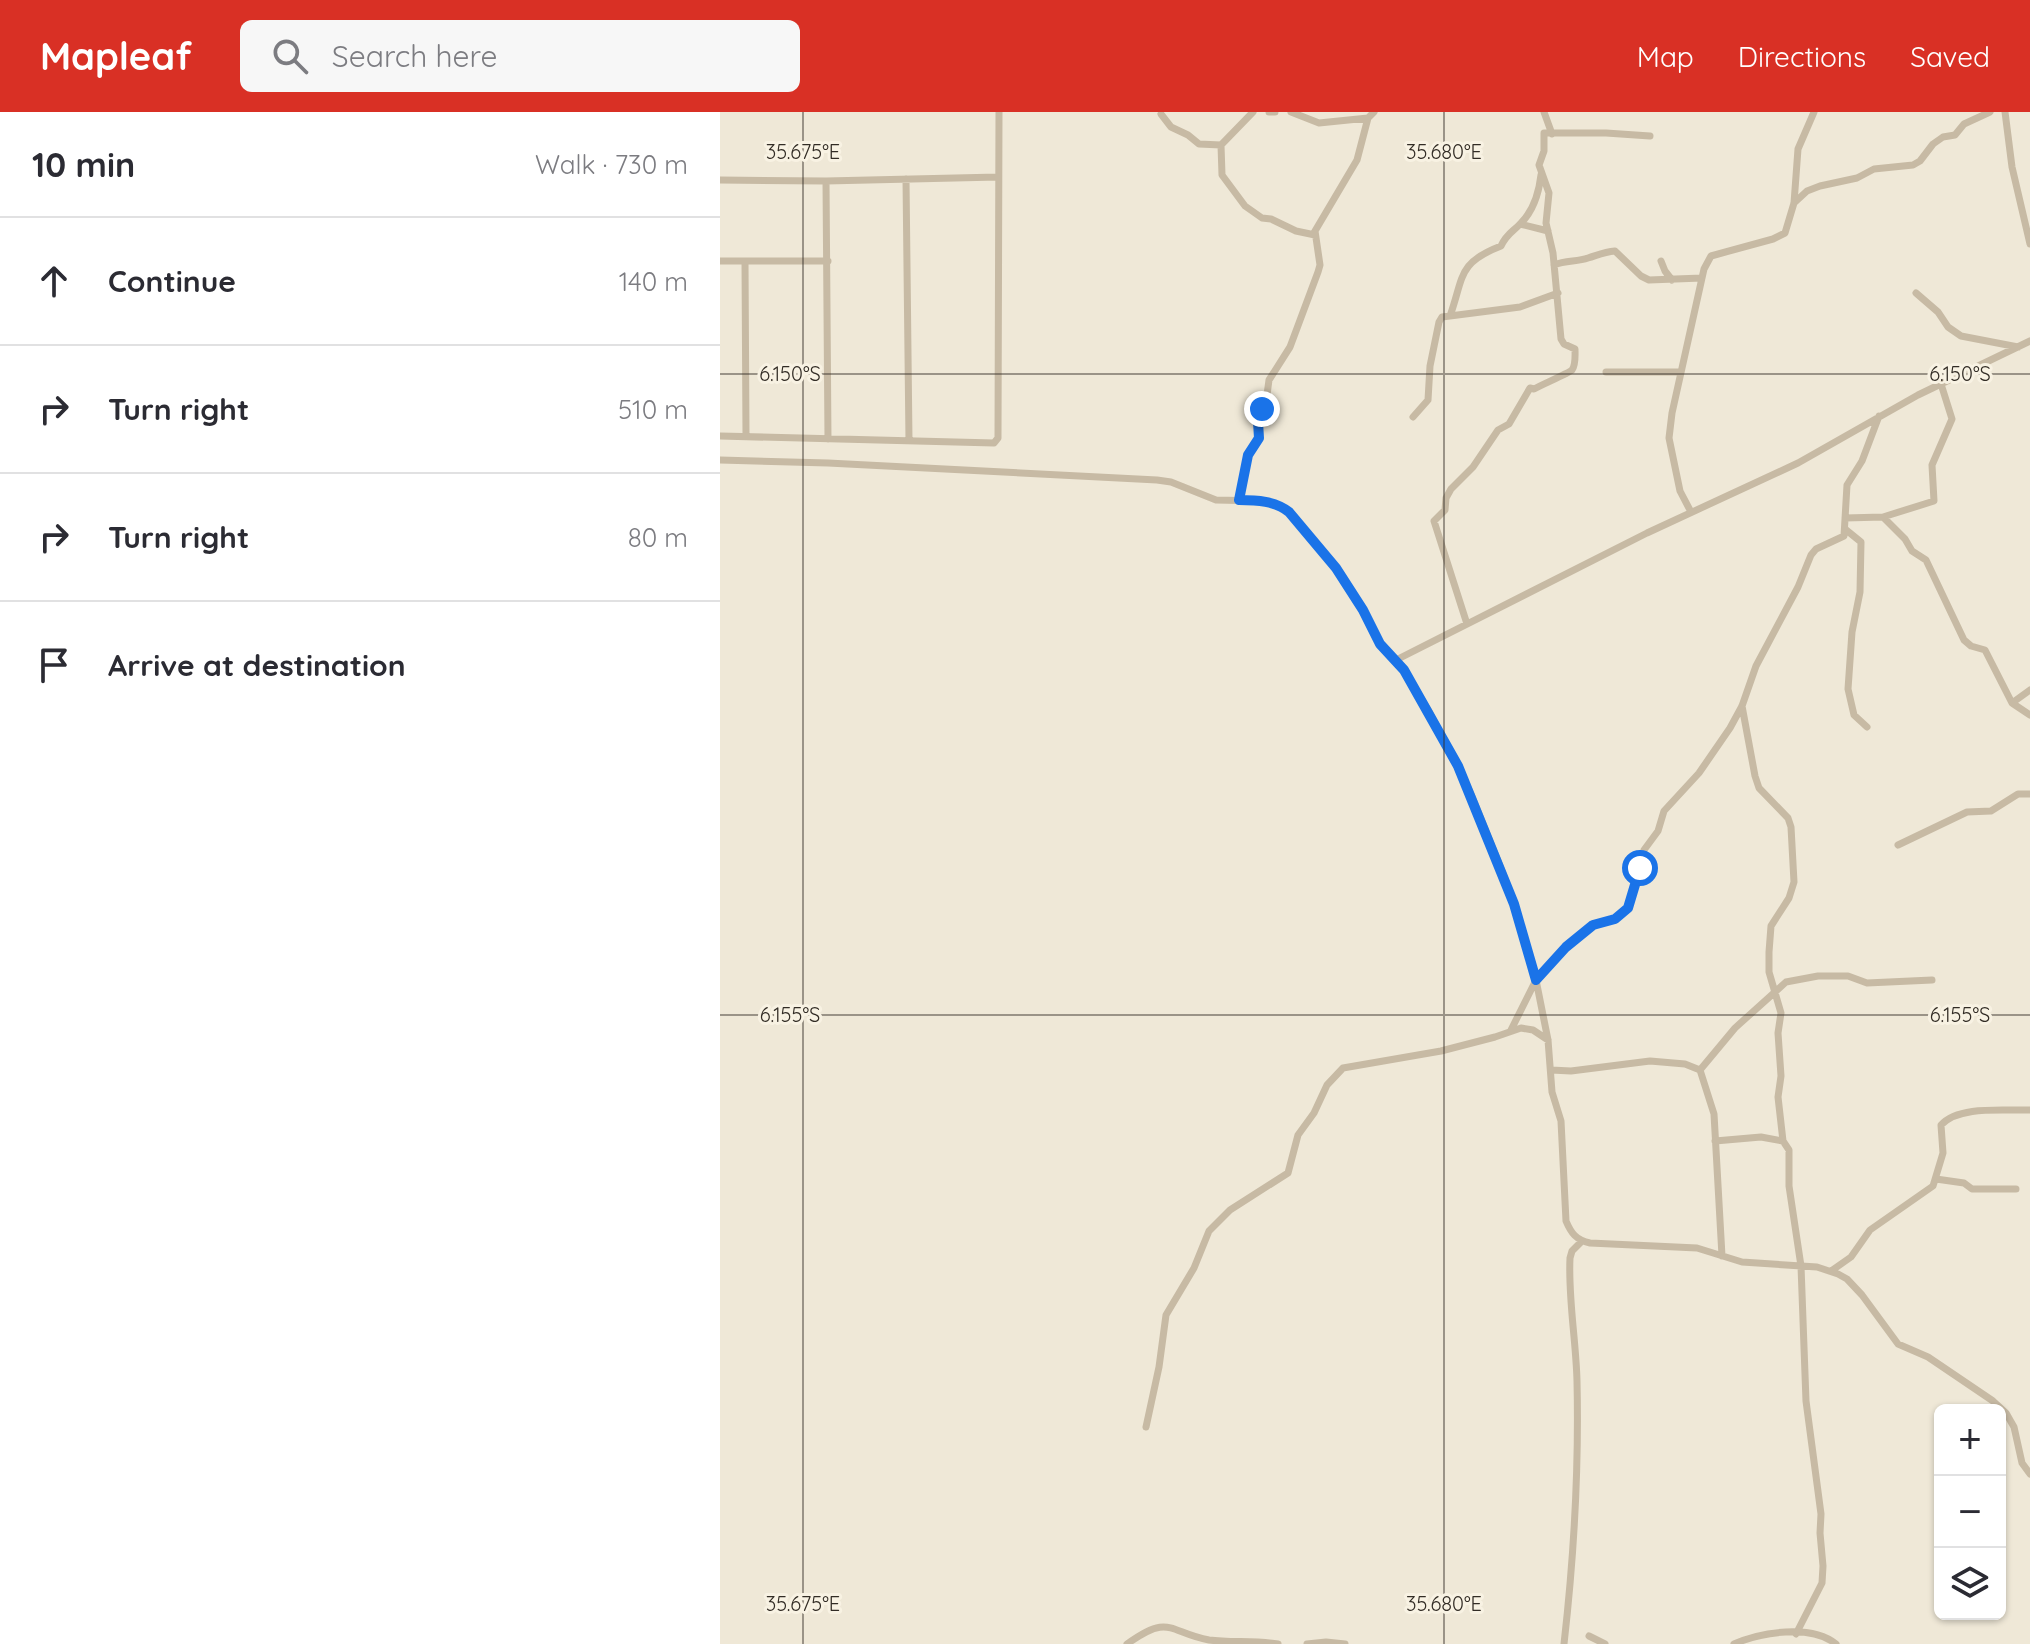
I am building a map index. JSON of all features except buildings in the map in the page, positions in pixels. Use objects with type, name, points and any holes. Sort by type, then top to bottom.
[{"type":"street","points":[[720,436],[994,443],[998,438],[999,112]]},
{"type":"street","points":[[1253,112],[1221,145],[1222,175],[1245,206],[1262,218],[1315,235]]},
{"type":"street","points":[[1269,112],[1275,112]]},
{"type":"street","points":[[1239,500],[1248,455],[1259,438],[1258,422],[1266,402],[1269,380],[1290,347],[1320,265],[1315,235],[1318,223],[1357,160],[1371,115],[1319,123],[1291,112]]},
{"type":"street","points":[[1544,112],[1552,134]]},
{"type":"street","points":[[1691,512],[1680,491],[1669,438],[1702,278],[1711,256],[1785,233],[1794,203],[1798,149],[1814,112]]},
{"type":"street","points":[[1794,203],[1807,191],[1820,186],[1857,178],[1874,169],[1913,165],[1943,137],[1955,135],[1964,124],[1990,112]]},
{"type":"street","points":[[2005,112],[2012,167],[2030,244]]},
{"type":"street","points":[[1161,114],[1171,127],[1195,142],[1221,145]]},
{"type":"street","points":[[1467,624],[1434,521],[1445,510],[1451,489],[1473,467],[1498,430],[1509,424],[1530,388],[1534,389],[1570,372],[1574,366],[1575,349],[1561,339],[1558,293],[1546,217],[1549,193],[1539,165],[1544,151],[1544,133],[1650,136]]},
{"type":"street","points":[[1450,316],[1466,266],[1501,246],[1508,232],[1520,224],[1534,203],[1541,175]]},
{"type":"street","points":[[720,180],[998,177]]},
{"type":"street","points":[[906,179],[909,441]]},
{"type":"street","points":[[826,181],[828,439]]},
{"type":"street","points":[[1520,224],[1548,231]]},
{"type":"street","points":[[1554,265],[1615,251],[1649,280],[1702,278]]},
{"type":"street","points":[[720,261],[828,261]]},
{"type":"street","points":[[745,261],[746,436]]},
{"type":"street","points":[[1661,261],[1672,280]]},
{"type":"street","points":[[1413,417],[1428,400],[1430,366],[1442,317],[1520,307],[1558,293]]},
{"type":"street","points":[[1916,293],[1938,312],[1948,327],[1961,336],[2018,347]]},
{"type":"street","points":[[1396,660],[1691,512],[1798,463],[1879,416],[2030,341]]},
{"type":"street","points":[[1606,372],[1681,372]]},
{"type":"street","points":[[1845,518],[1883,517],[1934,501],[1932,465],[1952,419],[1941,384]]},
{"type":"street","points":[[1511,1030],[1536,980],[1566,947],[1593,925],[1615,919],[1628,908],[1644,850],[1658,831],[1664,811],[1699,773],[1722,741],[1742,706],[1756,666],[1798,587],[1811,555],[1816,549],[1841,538],[1845,529],[1847,485],[1862,461],[1879,416]]},
{"type":"street","points":[[720,460],[1119,477],[1171,482],[1216,500],[1262,501],[1285,508],[1336,568],[1380,644],[1396,660],[1430,713],[1471,794],[1514,904],[1536,980],[1548,1040],[1552,1092],[1561,1121],[1566,1221],[1571,1232],[1581,1242],[1697,1248],[1751,1264],[1801,1266],[1831,1271],[1847,1279],[1898,1344],[1928,1357],[2006,1413],[2014,1427],[2022,1463],[2030,1474]]},
{"type":"street","points":[[1883,517],[1905,539],[1912,551],[1926,560],[1964,640],[1971,646],[1985,650],[2012,703],[2030,715]]},
{"type":"street","points":[[1845,529],[1861,542],[1860,592],[1852,632],[1848,689],[1854,715],[1867,727]]},
{"type":"street","points":[[2012,703],[2030,690]]},
{"type":"street","points":[[1742,706],[1759,788],[1788,818],[1791,827],[1794,882],[1789,898],[1770,930],[1769,972],[1781,1013],[1778,1097],[1783,1141],[1789,1150],[1789,1186],[1801,1266],[1806,1401],[1821,1514],[1823,1566],[1822,1583],[1796,1634]]},
{"type":"street","points":[[1898,845],[1967,812],[1991,811],[2018,794],[2030,794]]},
{"type":"street","points":[[1700,1070],[1735,1028],[1786,982],[1818,976],[1848,976],[1867,983],[1932,980]]},
{"type":"street","points":[[1146,1427],[1166,1315],[1194,1268],[1209,1231],[1230,1210],[1288,1173],[1298,1135],[1337,1074],[1352,1065],[1377,1064],[1441,1051],[1526,1027],[1548,1040]]},
{"type":"street","points":[[1551,1070],[1571,1071],[1650,1061],[1685,1064],[1700,1070]]},
{"type":"street","points":[[1700,1070],[1714,1114],[1722,1256]]},
{"type":"street","points":[[1831,1271],[1851,1257],[1870,1230],[1933,1186],[1943,1153],[1941,1125],[1948,1117],[2030,1110]]},
{"type":"street","points":[[1715,1141],[1761,1137],[1783,1141]]},
{"type":"street","points":[[1936,1179],[1964,1183],[1972,1189],[2016,1189]]},
{"type":"street","points":[[1564,1644],[1576,1523],[1577,1382],[1570,1258],[1581,1242]]},
{"type":"street","points":[[1127,1644],[1146,1632],[1169,1626],[1209,1640],[1278,1644]]},
{"type":"street","points":[[1734,1644],[1766,1633],[1825,1636],[1836,1644]]},
{"type":"street","points":[[1589,1636],[1605,1644]]},
{"type":"street","points":[[1307,1644],[1345,1644]]},
{"type":"route","points":[[1262,409],[1258,422],[1259,438],[1248,455],[1239,500],[1262,501],[1289,512],[1336,568],[1380,644],[1404,670],[1430,713],[1471,794],[1514,904],[1536,980],[1566,947],[1593,925],[1615,919],[1628,908],[1640,868]]}]
